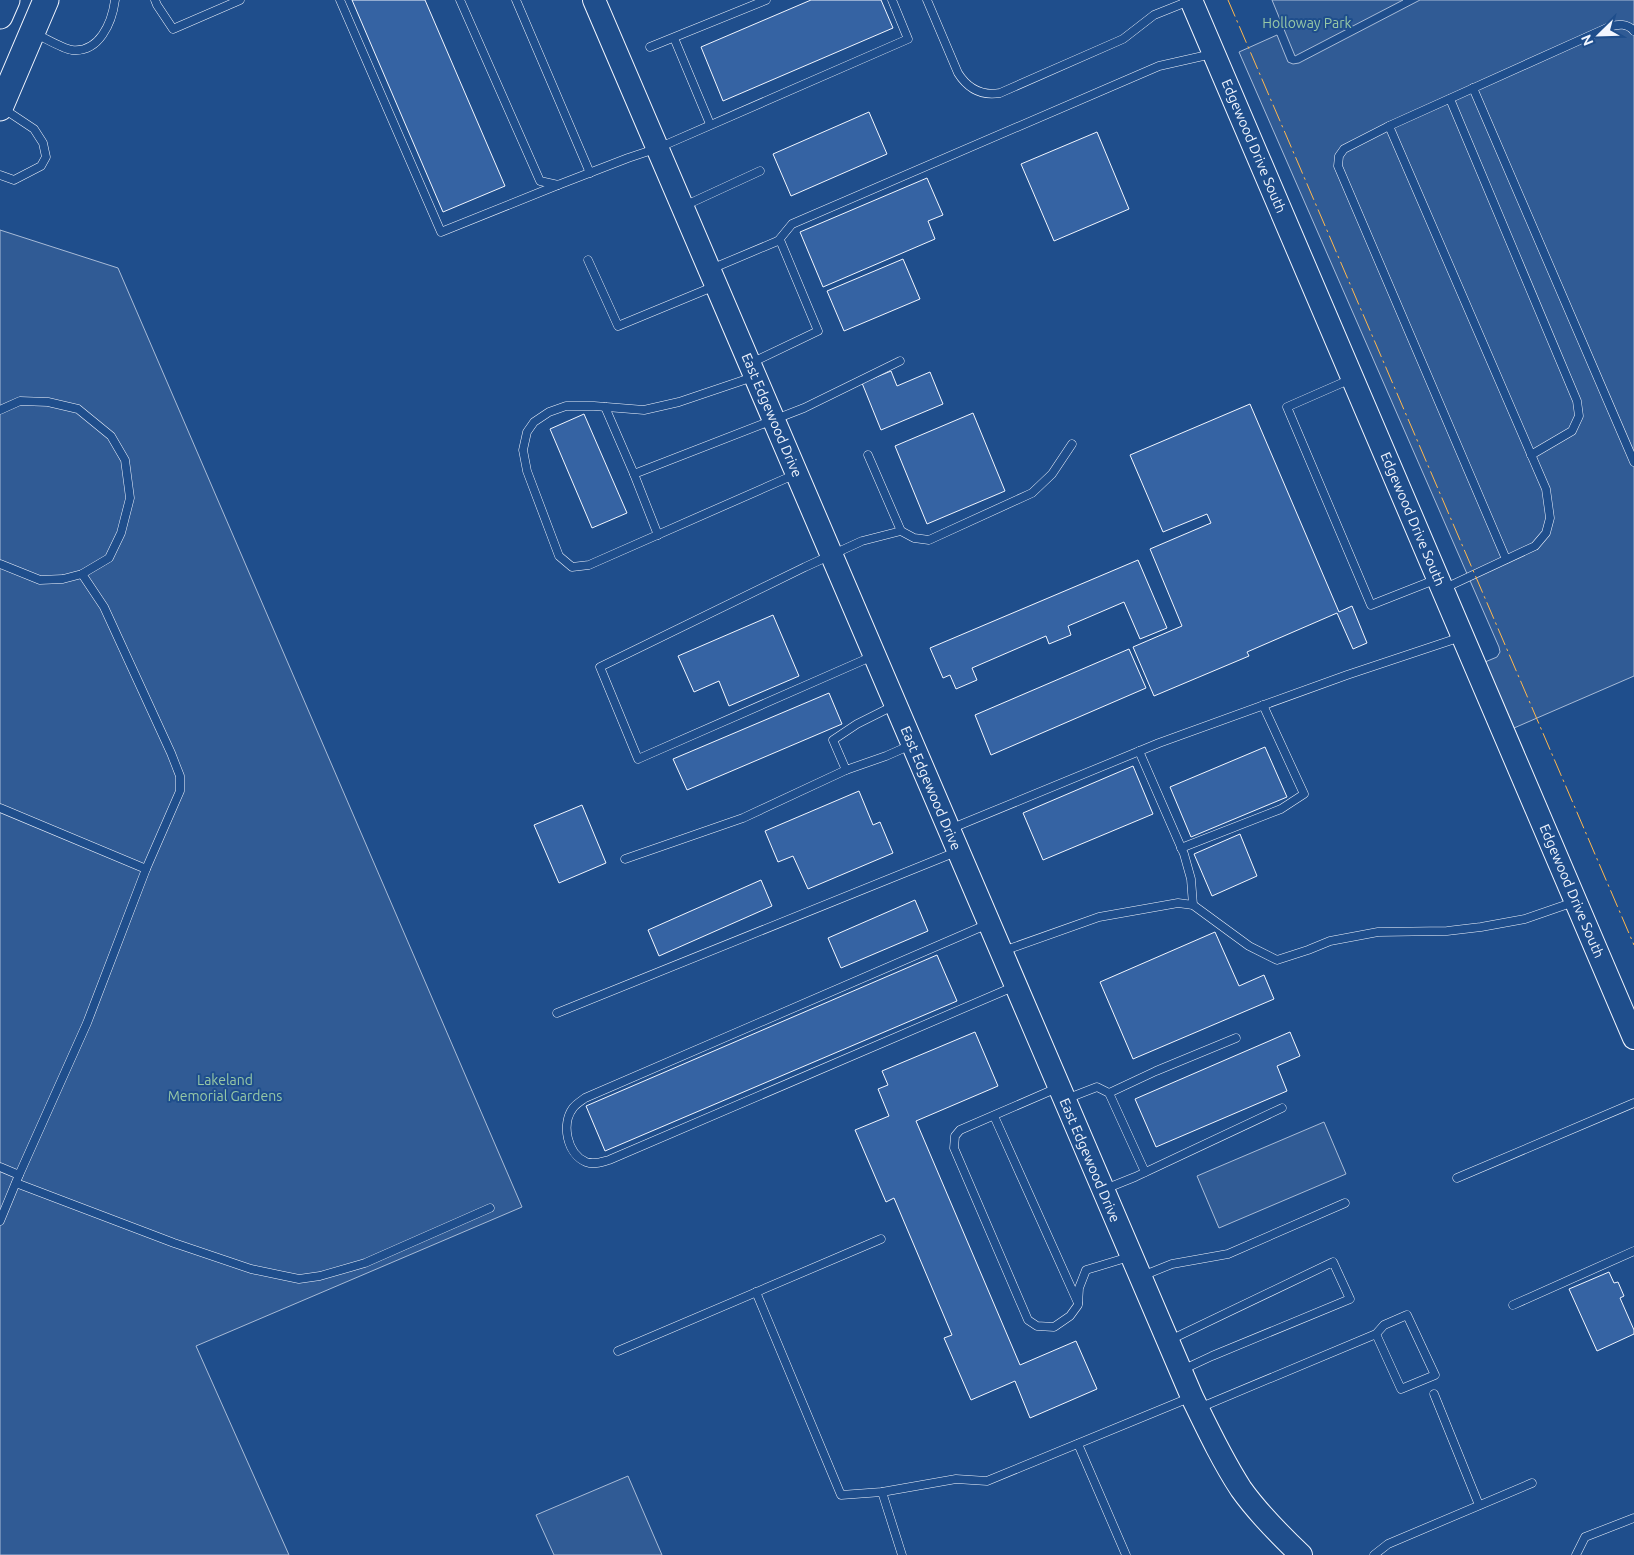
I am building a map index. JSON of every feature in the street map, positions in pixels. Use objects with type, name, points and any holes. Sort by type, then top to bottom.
[{"type":"main road","points":[[0,16],[7,0]]},
{"type":"main road","points":[[0,108],[46,0]]},
{"type":"main road","name":"East Edgewood Drive","points":[[594,0],[1194,1403],[1219,1453],[1242,1490],[1278,1532],[1301,1555]]},
{"type":"main road","name":"Edgewood Drive South","points":[[1191,0],[1634,1038]]},
{"type":"lane","points":[[32,32],[71,50],[89,48],[100,39],[113,15],[115,0]]},
{"type":"lane","points":[[155,0],[173,29],[240,0]]},
{"type":"lane","points":[[340,0],[441,232],[558,185],[658,148],[908,39],[892,0]]},
{"type":"lane","points":[[460,0],[540,181],[558,185]]},
{"type":"lane","points":[[516,0],[590,173]]},
{"type":"lane","points":[[650,48],[766,0]]},
{"type":"lane","points":[[927,0],[958,73],[964,82],[982,93],[992,95],[1123,39],[1154,15],[1191,0]]},
{"type":"lane","points":[[1506,559],[1338,166],[1339,156],[1344,150],[1388,126],[1609,27],[1620,24],[1634,30]]},
{"type":"lane","points":[[674,38],[710,124]]},
{"type":"lane","points":[[588,260],[618,326],[713,278],[778,241],[792,224],[1159,66],[1214,54]]},
{"type":"lane","points":[[1473,88],[1634,462]]},
{"type":"lane","points":[[1450,99],[1577,401],[1579,416],[1572,431],[1531,455]]},
{"type":"lane","points":[[0,108],[34,129],[43,143],[46,157],[41,166],[14,180],[0,175]]},
{"type":"lane","points":[[1353,378],[1287,407],[1371,605],[1441,583],[1536,546],[1546,533],[1550,518],[1546,489],[1388,126]]},
{"type":"lane","points":[[683,207],[760,171]]},
{"type":"lane","points":[[778,241],[780,240],[818,331],[752,370],[679,402],[644,410],[605,406],[566,406],[549,412],[534,422],[527,432],[523,450],[527,471],[559,556],[572,567],[589,565],[797,474]]},
{"type":"lane","points":[[634,474],[804,408],[832,396],[900,361]]},
{"type":"lane","points":[[0,410],[20,401],[48,402],[78,409],[111,436],[125,460],[130,498],[121,532],[108,558],[82,574],[63,579],[40,580],[0,564]]},
{"type":"lane","points":[[605,406],[658,535]]},
{"type":"lane","points":[[875,655],[638,759],[600,667],[862,541],[901,532],[914,538],[929,540],[1008,506],[1032,494],[1052,474],[1072,444]]},
{"type":"lane","points":[[868,455],[901,532]]},
{"type":"lane","points":[[0,1221],[19,1174],[87,1023],[146,869],[180,791],[180,776],[104,607],[82,574]]},
{"type":"lane","points":[[948,830],[1139,751],[1263,705],[1463,636]]},
{"type":"lane","points":[[846,770],[833,740],[857,724],[896,705]]},
{"type":"lane","points":[[1181,848],[1281,809],[1304,794],[1263,705]]},
{"type":"lane","points":[[625,859],[742,818],[846,770],[913,744]]},
{"type":"lane","points":[[1139,751],[1181,848],[1191,879],[1193,905]]},
{"type":"lane","points":[[0,808],[146,869]]},
{"type":"lane","points":[[557,1013],[958,851]]},
{"type":"lane","points":[[1001,952],[1099,917],[1178,903],[1193,905],[1249,946],[1277,960],[1330,941],[1378,932],[1447,931],[1481,927],[1525,919],[1576,902]]},
{"type":"lane","points":[[989,924],[585,1098],[573,1108],[566,1123],[568,1142],[577,1156],[587,1162],[597,1163],[609,1160],[1015,986]]},
{"type":"lane","points":[[1109,1093],[1156,1071],[1236,1038]]},
{"type":"lane","points":[[1131,1256],[1086,1270],[1079,1288],[1078,1305],[1070,1316],[1054,1327],[1037,1326],[1028,1320],[954,1148],[955,1136],[960,1130],[994,1116],[1062,1094],[1097,1087],[1109,1093],[1145,1172]]},
{"type":"lane","points":[[1457,1178],[1634,1103]]},
{"type":"lane","points":[[1103,1190],[1282,1108]]},
{"type":"lane","points":[[994,1116],[1078,1305]]},
{"type":"lane","points":[[0,1167],[19,1174]]},
{"type":"lane","points":[[16,1183],[174,1243],[251,1269],[299,1279],[320,1276],[365,1263],[490,1208]]},
{"type":"lane","points":[[1140,1277],[1172,1264],[1228,1254],[1345,1203]]},
{"type":"lane","points":[[618,1351],[881,1239]]},
{"type":"lane","points":[[1513,1305],[1634,1251]]},
{"type":"lane","points":[[1168,1341],[1333,1262],[1350,1298],[1180,1371]]},
{"type":"lane","points":[[756,1292],[841,1495],[882,1492],[956,1479],[987,1481],[1078,1444],[1194,1403],[1376,1334],[1384,1325],[1407,1315],[1435,1375],[1401,1389],[1376,1334]]},
{"type":"lane","points":[[1434,1394],[1479,1505]]},
{"type":"lane","points":[[1078,1444],[1126,1555]]},
{"type":"lane","points":[[1374,1555],[1388,1544],[1532,1482]]},
{"type":"lane","points":[[882,1492],[902,1555]]},
{"type":"lane","points":[[1576,1555],[1585,1537],[1634,1518]]},
{"type":"shaded area","name":"Holloway Park","points":[[1272,0],[1403,0],[1295,56]]},
{"type":"shaded area","points":[[1420,0],[1634,0],[1634,676],[1514,728],[1485,662],[1497,657],[1500,652],[1499,647],[1239,52],[1277,35],[1288,62],[1293,64],[1299,63]]},
{"type":"shaded area","name":"Lakeland Memorial Gardens","points":[[0,230],[118,268],[522,1207],[196,1346],[289,1555],[0,1555]]},
{"type":"shaded area","points":[[1324,1122],[1346,1174],[1219,1228],[1197,1176]]},
{"type":"shaded area","points":[[628,1476],[662,1555],[554,1555],[536,1515]]},
{"type":"building","points":[[352,0],[425,0],[505,186],[443,212]]},
{"type":"building","points":[[811,0],[881,0],[893,28],[723,101],[701,47]]},
{"type":"building","points":[[869,112],[887,154],[791,196],[773,154]]},
{"type":"building","points":[[1097,132],[1129,209],[1054,241],[1021,164]]},
{"type":"building","points":[[927,178],[943,215],[928,221],[935,239],[823,287],[800,232]]},
{"type":"building","points":[[903,259],[920,299],[844,331],[827,291]]},
{"type":"building","points":[[891,371],[897,386],[930,372],[943,404],[881,430],[862,383]]},
{"type":"building","points":[[1250,404],[1339,612],[1352,606],[1367,643],[1353,649],[1337,613],[1247,652],[1249,656],[1154,696],[1133,647],[1182,626],[1150,549],[1211,523],[1207,514],[1163,532],[1130,455]]},
{"type":"building","points":[[973,413],[1005,491],[927,524],[895,446]]},
{"type":"building","points":[[584,414],[627,513],[592,528],[550,429]]},
{"type":"building","points":[[1138,560],[1167,628],[1140,639],[1124,602],[1068,626],[1071,635],[1049,644],[1046,636],[972,668],[977,680],[956,689],[950,675],[943,678],[930,648]]},
{"type":"building","points":[[773,615],[799,676],[729,706],[719,681],[694,692],[678,656]]},
{"type":"building","points":[[1129,649],[1146,688],[991,755],[975,715]]},
{"type":"building","points":[[829,693],[842,724],[687,790],[673,759]]},
{"type":"building","points":[[1265,747],[1287,797],[1191,837],[1170,787]]},
{"type":"building","points":[[1133,766],[1153,814],[1043,860],[1023,813]]},
{"type":"building","points":[[859,791],[873,825],[880,822],[893,853],[808,889],[793,856],[778,862],[765,831]]},
{"type":"building","points":[[582,805],[606,863],[559,883],[534,825]]},
{"type":"building","points":[[1240,834],[1257,876],[1212,896],[1194,854]]},
{"type":"building","points":[[761,880],[772,906],[659,956],[648,930]]},
{"type":"building","points":[[915,900],[928,931],[841,968],[828,938]]},
{"type":"building","points":[[1215,932],[1239,986],[1264,975],[1274,999],[1133,1059],[1100,982]]},
{"type":"building","points":[[937,955],[957,1001],[605,1151],[586,1106]]},
{"type":"building","points":[[975,1032],[998,1086],[916,1121],[1020,1365],[1076,1341],[1097,1389],[1030,1418],[1015,1381],[971,1400],[944,1338],[952,1335],[894,1198],[886,1202],[855,1130],[889,1116],[878,1089],[888,1085],[882,1071]]},
{"type":"building","points":[[1290,1032],[1300,1056],[1277,1066],[1287,1091],[1156,1147],[1135,1099]]},
{"type":"building","points":[[1609,1272],[1614,1283],[1618,1282],[1624,1296],[1620,1298],[1634,1334],[1597,1351],[1569,1289]]},
{"type":"power","points":[[1228,0],[1634,945]]}]
